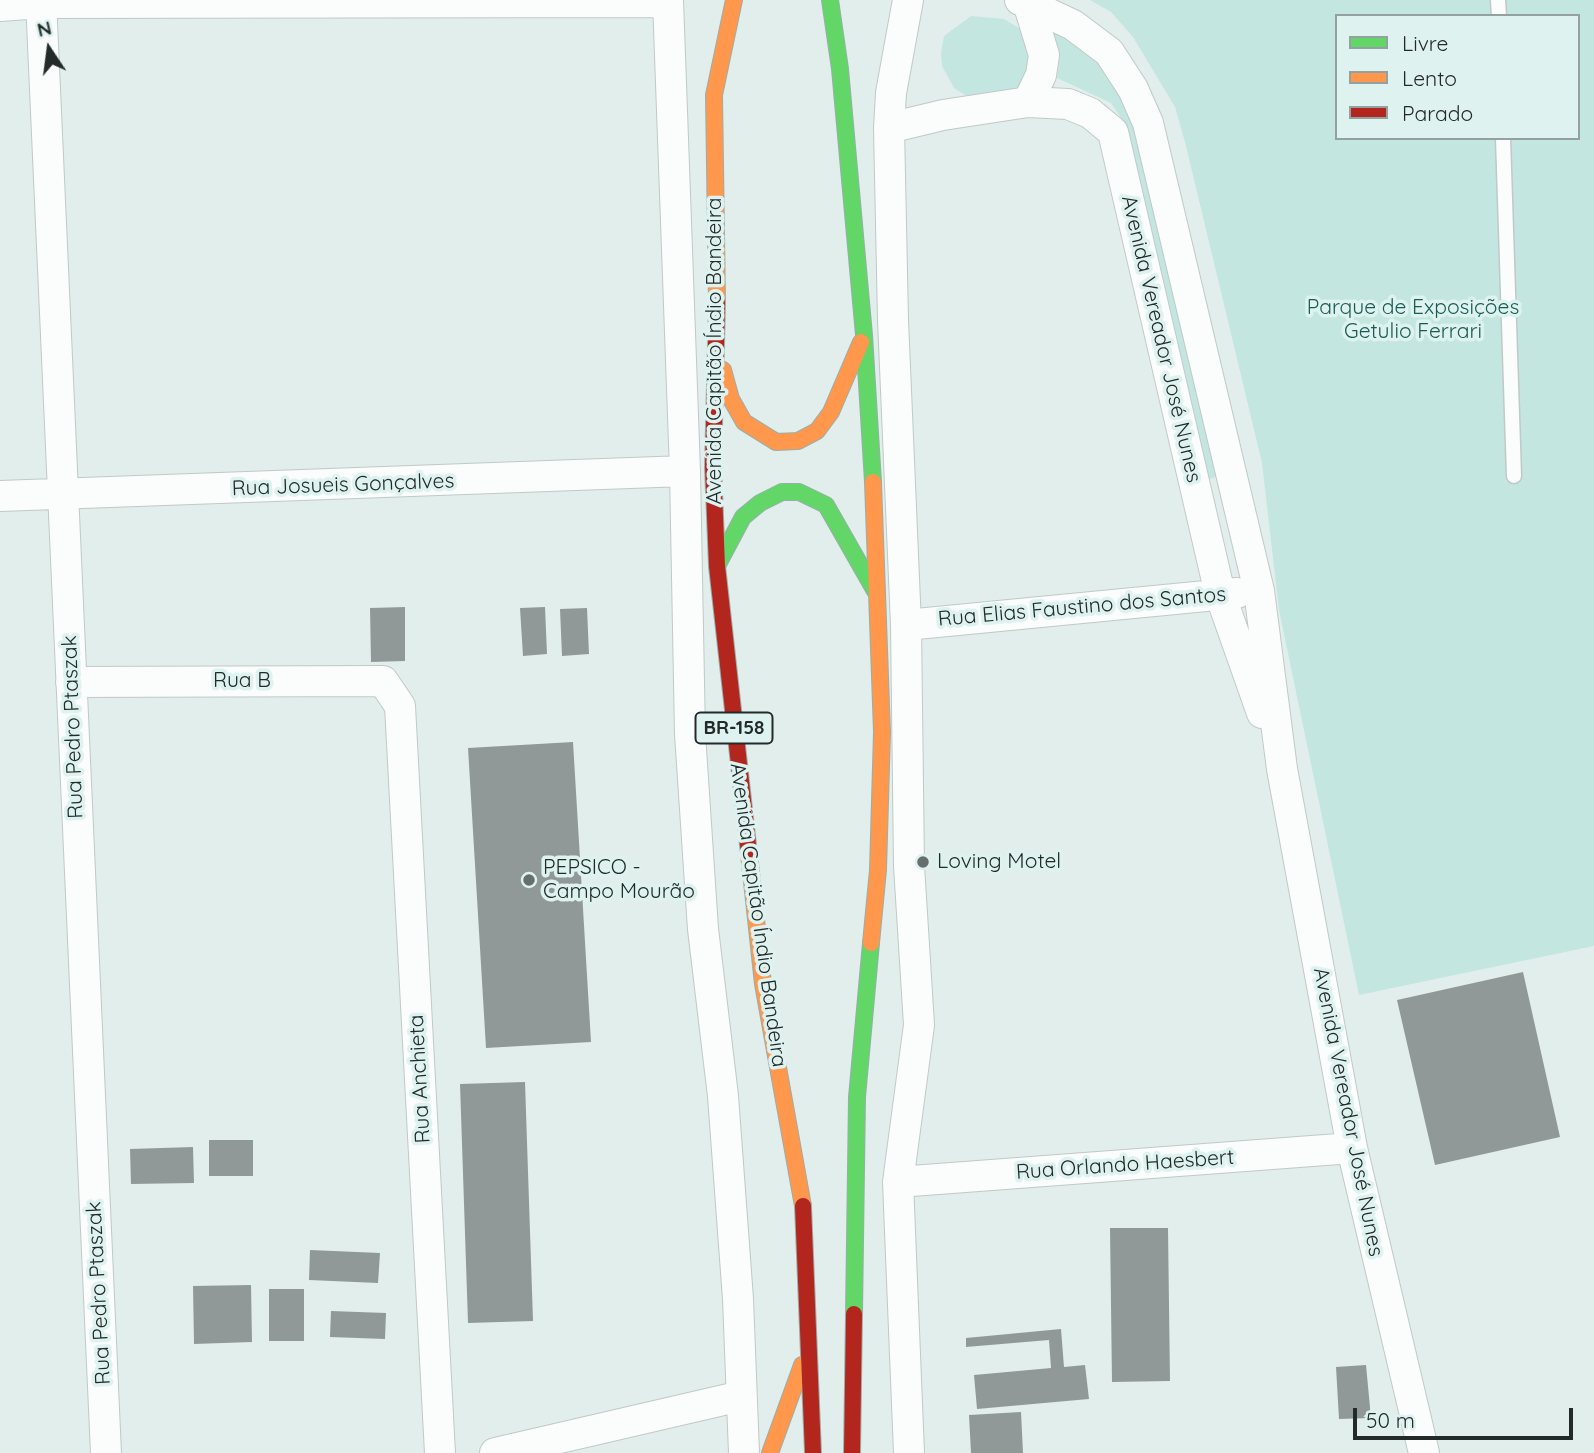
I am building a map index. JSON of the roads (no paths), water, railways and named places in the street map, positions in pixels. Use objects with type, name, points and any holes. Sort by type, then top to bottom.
[{"type":"main road","name":"Avenida Capitão Índio Bandeira","points":[[734,0],[715,95],[718,348],[713,467],[717,566],[763,984],[805,1214],[813,1453]]},
{"type":"main road","points":[[830,0],[840,69],[864,335],[877,552],[881,746],[878,870],[857,1097],[852,1452]]},
{"type":"main road","points":[[840,69],[848,0]]},
{"type":"main road","points":[[718,348],[731,399],[744,422],[776,442],[798,441],[817,432],[831,412],[864,335]]},
{"type":"main road","points":[[717,566],[743,517],[760,503],[782,492],[799,492],[826,505],[876,593]]},
{"type":"main road","points":[[771,1453],[808,1347]]},
{"type":"street","points":[[908,0],[891,93],[889,128],[893,320],[906,625],[909,866],[919,1026],[898,1182],[909,1453]]},
{"type":"street","points":[[0,6],[41,1],[668,1],[685,471],[690,734],[703,929],[723,1096],[738,1299],[744,1453]]},
{"type":"street","name":"Rua Pedro Ptaszak","points":[[41,1],[106,1453]]},
{"type":"street","points":[[1025,3],[1044,55],[1041,75],[1028,102]]},
{"type":"street","name":"Avenida Vereador José Nunes","points":[[1025,3],[1073,25],[1109,52],[1133,89],[1147,123],[1259,591],[1282,769],[1352,1148],[1424,1453]]},
{"type":"street","name":"Avenida Vereador José Nunes","points":[[889,128],[943,115],[1028,102],[1068,104],[1090,113],[1113,132],[1220,594],[1282,769]]},
{"type":"street","name":"Rua Josueis Gonçalves","points":[[0,496],[64,496],[685,471]]},
{"type":"street","name":"Rua Elias Faustino dos Santos","points":[[906,625],[1259,591]]},
{"type":"street","name":"Rua B","points":[[71,682],[383,681],[400,706]]},
{"type":"street","name":"Rua Anchieta","points":[[400,706],[440,1453]]},
{"type":"street","name":"Rua Orlando Haesbert","points":[[898,1182],[1352,1148]]},
{"type":"street","points":[[495,1453],[741,1396]]},
{"type":"lane","points":[[1503,140],[1514,476]]},
{"type":"place","name":"Loving Motel","points":[[923,862]]},
{"type":"place","name":"PEPSICO - Campo Mourão","points":[[529,880]]},
{"type":"park label","name":"Parque de Exposições Getulio Ferrari","points":[[1413,320]]}]
